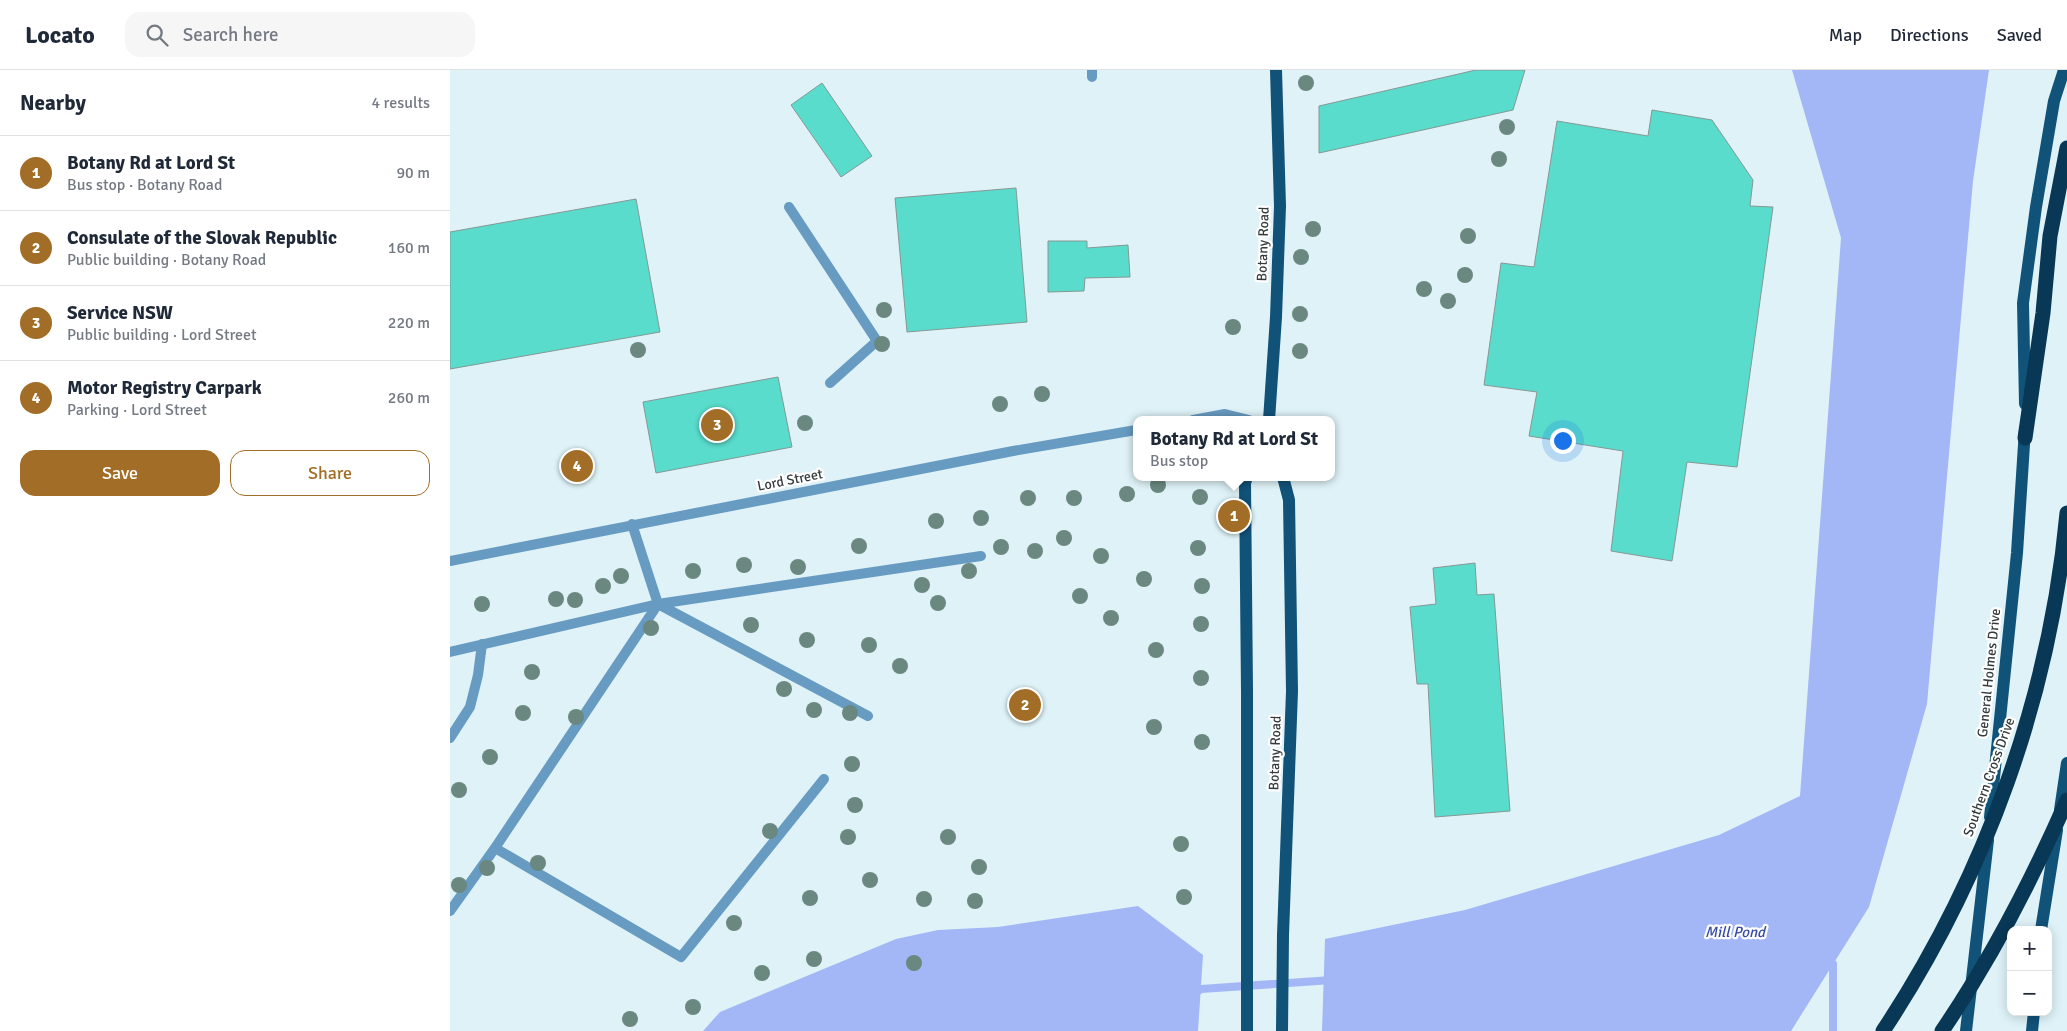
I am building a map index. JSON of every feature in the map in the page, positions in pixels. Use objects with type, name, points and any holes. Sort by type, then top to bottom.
[{"type":"highway","points":[[2025,438],[2043,313],[2050,236],[2067,148]]},
{"type":"highway","name":"Southern Cross Drive","points":[[1883,1031],[1903,1001],[1937,942],[1960,895],[2020,748],[2045,659],[2062,561],[2067,513]]},
{"type":"highway","points":[[1942,1031],[2006,926],[2045,851],[2067,800]]},
{"type":"main road","name":"Botany Road","points":[[1269,416],[1276,317],[1280,206],[1276,70]]},
{"type":"main road","name":"General Holmes Drive","points":[[1966,1031],[2017,553],[2025,438],[2023,303],[2037,197],[2054,101],[2064,70]]},
{"type":"main road","name":"Botany Road","points":[[1246,481],[1247,1031]]},
{"type":"main road","name":"Botany Road","points":[[1282,1031],[1283,935],[1292,691],[1289,500],[1284,481]]},
{"type":"main road","points":[[2042,926],[2067,763]]},
{"type":"main road","points":[[2032,1031],[2034,1016]]},
{"type":"street","points":[[789,207],[877,341],[830,384]]},
{"type":"street","points":[[1214,416],[1225,414],[1233,416]]},
{"type":"street","name":"Lord Street","points":[[450,560],[1013,451],[1133,431]]},
{"type":"street","points":[[632,524],[658,604],[868,716]]},
{"type":"street","points":[[450,652],[658,604],[981,556]]},
{"type":"street","points":[[450,910],[495,848],[658,604]]},
{"type":"street","points":[[450,738],[470,706],[478,675],[482,644]]},
{"type":"street","points":[[495,848],[681,957],[824,779]]},
{"type":"water","name":"Mill Pond","points":[[1792,70],[1989,70],[1973,181],[1927,704],[1869,907],[1791,1031],[1322,1031],[1325,939],[1465,910],[1719,835],[1800,796],[1841,238]]},
{"type":"water","points":[[1138,906],[1203,955],[1198,1031],[703,1031],[720,1012],[896,939],[938,930],[998,927]]},
{"type":"building","points":[[1476,70],[1525,70],[1513,110],[1319,153],[1319,106]]},
{"type":"building","points":[[822,83],[872,156],[841,177],[791,105]]},
{"type":"building","points":[[1652,110],[1712,120],[1753,180],[1750,206],[1773,207],[1737,467],[1687,462],[1672,561],[1611,551],[1623,451],[1529,436],[1537,392],[1484,385],[1501,263],[1534,267],[1557,121],[1648,136]]},
{"type":"building","points":[[1016,188],[1027,322],[907,332],[895,198]]},
{"type":"building","points":[[636,199],[660,332],[450,369],[450,232]]},
{"type":"building","points":[[1048,241],[1087,241],[1087,248],[1128,245],[1130,277],[1085,278],[1084,291],[1048,292]]},
{"type":"building","points":[[778,377],[792,447],[656,473],[643,402]]},
{"type":"building","points":[[1475,563],[1477,595],[1494,594],[1510,811],[1435,817],[1428,684],[1417,684],[1410,607],[1436,604],[1433,568]]},
{"type":"waterway","points":[[1833,964],[1833,1031]]},
{"type":"waterway","points":[[1193,994],[1201,989],[1332,980]]},
{"type":"place","name":"Service NSW","points":[[717,425]]},
{"type":"place","name":"Motor Registry Carpark","points":[[577,466]]},
{"type":"place","name":"Botany Rd at Lord St","points":[[1234,516]]},
{"type":"place","name":"Consulate of the Slovak Republic","points":[[1025,705]]}]
